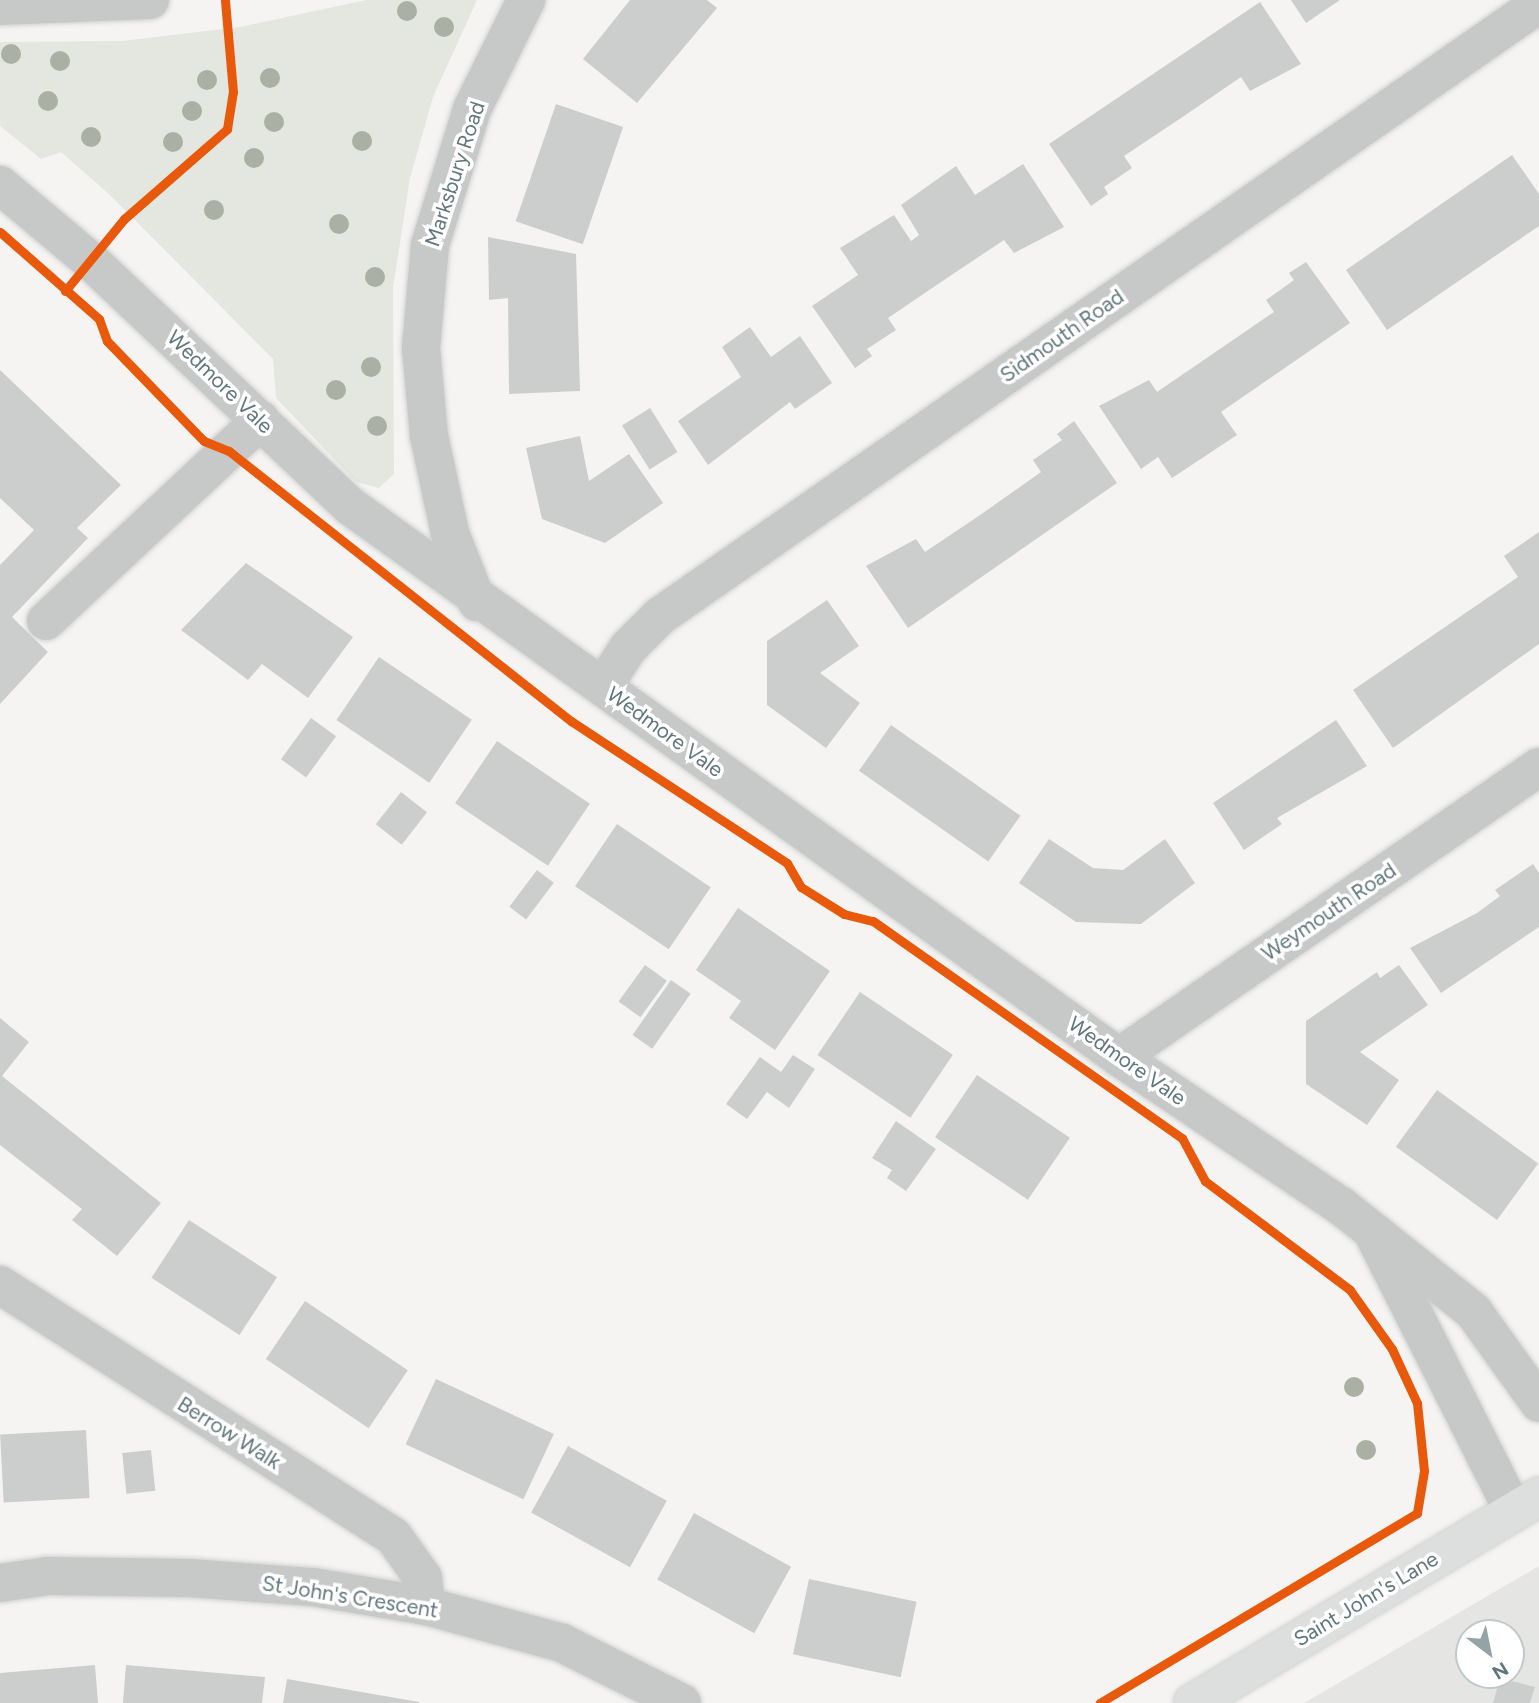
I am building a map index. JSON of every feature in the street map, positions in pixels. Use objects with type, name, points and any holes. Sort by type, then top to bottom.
[{"type":"main road","name":"Saint John's Lane","points":[[1193,1703],[1526,1504]]},
{"type":"street","points":[[0,6],[150,0]]},
{"type":"street","name":"Marksbury Road","points":[[477,602],[450,533],[429,436],[422,335],[430,245],[472,109],[526,0]]},
{"type":"street","name":"Sidmouth Road","points":[[603,687],[628,648],[660,616],[1539,4]]},
{"type":"street","name":"Wedmore Vale","points":[[0,185],[46,220],[350,506],[477,602],[603,687],[1119,1057],[1370,1228],[1473,1311],[1539,1403]]},
{"type":"street","points":[[46,621],[261,420]]},
{"type":"street","name":"Weymouth Road","points":[[1119,1057],[1539,767]]},
{"type":"street","name":"Wedmore Vale","points":[[1370,1228],[1526,1504]]},
{"type":"street","name":"Berrow Walk","points":[[0,1285],[394,1536],[423,1578],[426,1606]]},
{"type":"street","name":"St John's Crescent","points":[[0,1583],[48,1576],[189,1578],[313,1587],[426,1606],[562,1643],[682,1703]]},
{"type":"shaded area","points":[[366,0],[477,0],[433,97],[410,178],[393,288],[394,474],[379,488],[356,482],[276,398],[273,359],[110,195],[61,152],[41,159],[0,126],[0,42],[122,41],[240,27]]},
{"type":"shaded area","points":[[1539,1566],[1539,1703],[1304,1703]]},
{"type":"building","points":[[630,0],[707,0],[717,8],[637,103],[583,59]]},
{"type":"building","points":[[1291,0],[1340,0],[1306,23]]},
{"type":"building","points":[[1260,2],[1301,64],[1250,91],[1241,77],[1124,156],[1132,168],[1104,187],[1108,194],[1091,206],[1049,144]]},
{"type":"building","points":[[556,104],[623,127],[583,244],[516,221]]},
{"type":"building","points":[[1512,155],[1539,194],[1539,226],[1387,330],[1346,270]]},
{"type":"building","points":[[1023,164],[1064,227],[1014,253],[1004,240],[947,278],[888,318],[896,330],[867,349],[872,356],[855,368],[812,306],[858,275],[840,248],[894,215],[911,241],[919,235],[901,205],[956,166],[975,195]]},
{"type":"building","points":[[488,237],[576,254],[580,391],[509,394],[508,298],[489,300]]},
{"type":"building","points":[[1306,262],[1350,323],[1221,412],[1237,435],[1172,478],[1158,457],[1141,469],[1099,406],[1149,380],[1157,392],[1274,312],[1266,300],[1294,280],[1289,273]]},
{"type":"building","points":[[750,327],[771,357],[800,336],[832,383],[795,409],[790,402],[708,465],[678,421],[741,377],[722,347]]},
{"type":"building","points":[[0,370],[121,485],[77,528],[88,538],[12,617],[48,652],[0,704],[0,565],[34,530],[0,498]]},
{"type":"building","points":[[650,408],[678,452],[650,470],[622,425]]},
{"type":"building","points":[[1074,421],[1117,483],[908,628],[866,566],[916,539],[925,552],[983,513],[1041,472],[1033,460],[1062,440],[1057,434]]},
{"type":"building","points":[[580,436],[589,481],[629,454],[663,503],[605,543],[542,519],[526,448]]},
{"type":"building","points":[[1539,532],[1539,644],[1393,748],[1353,690],[1518,577],[1504,556]]},
{"type":"building","points":[[246,563],[353,637],[308,698],[262,664],[248,680],[181,630]]},
{"type":"building","points":[[827,600],[859,646],[820,673],[860,703],[826,748],[767,705],[767,641]]},
{"type":"building","points":[[379,657],[472,720],[429,783],[337,720]]},
{"type":"building","points":[[311,718],[336,736],[306,777],[281,759]]},
{"type":"building","points":[[1336,720],[1367,766],[1277,818],[1282,824],[1244,850],[1213,803]]},
{"type":"building","points":[[891,725],[1020,816],[988,861],[859,771]]},
{"type":"building","points":[[497,741],[590,804],[548,866],[455,803]]},
{"type":"building","points":[[401,792],[427,812],[402,845],[376,824]]},
{"type":"building","points":[[617,824],[711,887],[669,949],[575,886]]},
{"type":"building","points":[[1049,839],[1093,868],[1123,870],[1165,839],[1195,883],[1141,924],[1076,922],[1019,883]]},
{"type":"building","points":[[1533,864],[1539,873],[1539,927],[1441,993],[1410,948],[1477,913],[1500,896],[1495,890]]},
{"type":"building","points":[[537,870],[554,883],[526,919],[509,907]]},
{"type":"building","points":[[738,908],[830,971],[775,1050],[729,1018],[741,1001],[696,970]]},
{"type":"building","points":[[645,965],[667,981],[640,1017],[619,1001]]},
{"type":"building","points":[[1399,965],[1428,1005],[1360,1052],[1399,1080],[1367,1125],[1306,1084],[1306,1021],[1377,972],[1380,978]]},
{"type":"building","points":[[671,980],[691,994],[652,1049],[633,1035]]},
{"type":"building","points":[[860,992],[953,1055],[910,1118],[818,1055]]},
{"type":"building","points":[[0,1018],[29,1042],[2,1076],[161,1203],[117,1256],[72,1220],[82,1209],[0,1145]]},
{"type":"building","points":[[793,1055],[815,1069],[789,1108],[767,1092],[747,1119],[726,1104],[760,1057],[781,1072]]},
{"type":"building","points":[[977,1075],[1070,1138],[1028,1200],[935,1137]]},
{"type":"building","points":[[1437,1090],[1538,1163],[1497,1220],[1396,1147]]},
{"type":"building","points":[[896,1121],[936,1149],[906,1191],[887,1178],[892,1170],[872,1158]]},
{"type":"building","points":[[189,1220],[277,1277],[239,1335],[151,1278]]},
{"type":"building","points":[[305,1301],[408,1370],[369,1428],[266,1359]]},
{"type":"building","points":[[436,1379],[554,1434],[523,1499],[406,1444]]},
{"type":"building","points":[[86,1430],[90,1498],[4,1502],[0,1435]]},
{"type":"building","points":[[568,1446],[667,1501],[630,1567],[531,1512]]},
{"type":"building","points":[[151,1450],[155,1491],[126,1494],[122,1453]]},
{"type":"building","points":[[694,1513],[791,1567],[754,1633],[657,1579]]},
{"type":"building","points":[[809,1579],[917,1602],[901,1677],[793,1654]]},
{"type":"building","points":[[95,1665],[98,1703],[0,1703],[0,1673]]},
{"type":"building","points":[[126,1665],[265,1677],[262,1703],[123,1703]]},
{"type":"building","points":[[287,1679],[419,1702],[419,1703],[283,1703]]},
{"type":"building","points":[[1525,1684],[1535,1687],[1530,1703],[1493,1703],[1497,1689],[1525,1689]]},
{"type":"cycle path","points":[[65,291],[124,219],[227,129],[233,92],[225,0]]},
{"type":"cycle path","points":[[0,232],[99,319],[107,341],[204,441],[229,451],[571,721],[787,863],[801,887],[844,914],[873,921],[1182,1138],[1205,1181],[1350,1290],[1392,1349],[1417,1403],[1424,1471],[1417,1513],[1100,1703]]}]
